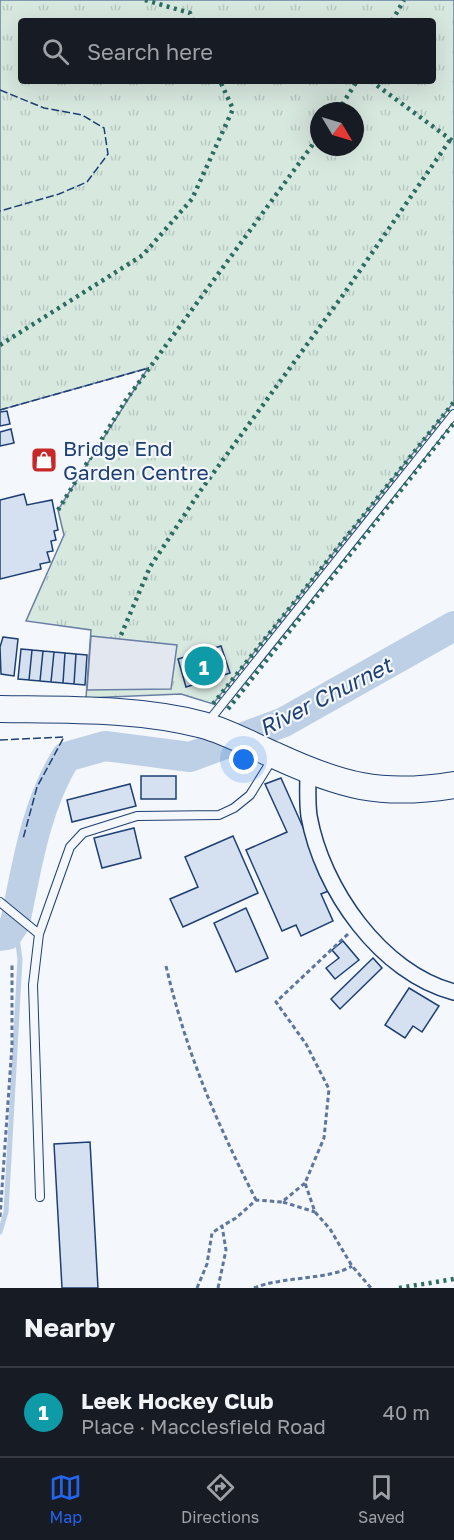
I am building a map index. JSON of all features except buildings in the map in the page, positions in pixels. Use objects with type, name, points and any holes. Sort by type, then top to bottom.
[{"type":"highway","points":[[0,709],[126,712],[172,718],[212,728],[308,771],[377,790],[397,792],[454,785]]},
{"type":"street","points":[[308,771],[309,817],[320,850],[340,896],[359,924],[378,945],[415,976],[454,992]]},
{"type":"lane","points":[[212,728],[454,414]]},
{"type":"lane","points":[[40,1197],[33,985],[39,934],[70,847],[83,833],[137,816],[219,815],[234,808],[250,795],[270,753]]},
{"type":"lane","points":[[3,905],[39,934]]},
{"type":"path","points":[[282,1202],[305,1183],[324,1138],[329,1089],[306,1044],[276,1002],[359,924]]},
{"type":"path","points":[[0,1217],[12,1045],[12,964]]},
{"type":"path","points":[[166,966],[182,1030],[201,1086],[256,1200]]},
{"type":"path","points":[[305,1183],[315,1212],[330,1229],[352,1266],[371,1288]]},
{"type":"path","points":[[197,1288],[207,1264],[212,1233],[236,1218],[256,1200],[282,1202],[315,1212]]},
{"type":"path","points":[[218,1288],[226,1250],[222,1226]]},
{"type":"path","points":[[254,1288],[272,1281],[340,1274],[352,1266]]},
{"type":"green space","points":[[0,0],[454,0],[454,402],[213,704],[181,694],[86,698],[91,630],[26,621],[64,535],[58,510],[148,368],[0,410]]},
{"type":"shaded area","points":[[91,636],[177,645],[171,689],[87,690]]},
{"type":"waterway","name":"River Churnet","points":[[0,936],[7,935],[15,923],[39,817],[55,776],[66,757],[105,746],[190,757],[284,722],[454,626]]},
{"type":"waterway","points":[[0,1232],[6,1212],[20,959],[15,923]]},
{"type":"hedge","points":[[145,0],[190,13],[192,18]]},
{"type":"hedge","points":[[394,18],[404,0]]},
{"type":"hedge","points":[[0,345],[143,255],[192,199],[233,109],[221,84]]},
{"type":"hedge","points":[[344,102],[355,84]]},
{"type":"hedge","points":[[375,84],[454,142]]},
{"type":"hedge","points":[[121,635],[150,567],[201,490],[343,295],[450,140]]},
{"type":"hedge","points":[[58,510],[126,400],[310,148]]},
{"type":"hedge","points":[[213,704],[454,402]]},
{"type":"hedge","points":[[228,709],[454,423]]},
{"type":"hedge","points":[[399,1288],[454,1279]]},
{"type":"fence","points":[[0,90],[44,108],[82,115],[104,128],[108,154],[87,182],[59,194],[0,211]]},
{"type":"fence","points":[[0,410],[149,368]]},
{"type":"fence","points":[[0,740],[64,737],[37,787],[23,839]]},
{"type":"place","name":"Bridge End Garden Centre","points":[[44,460]]},
{"type":"place","name":"Leek Hockey Club","points":[[204,666]]}]
